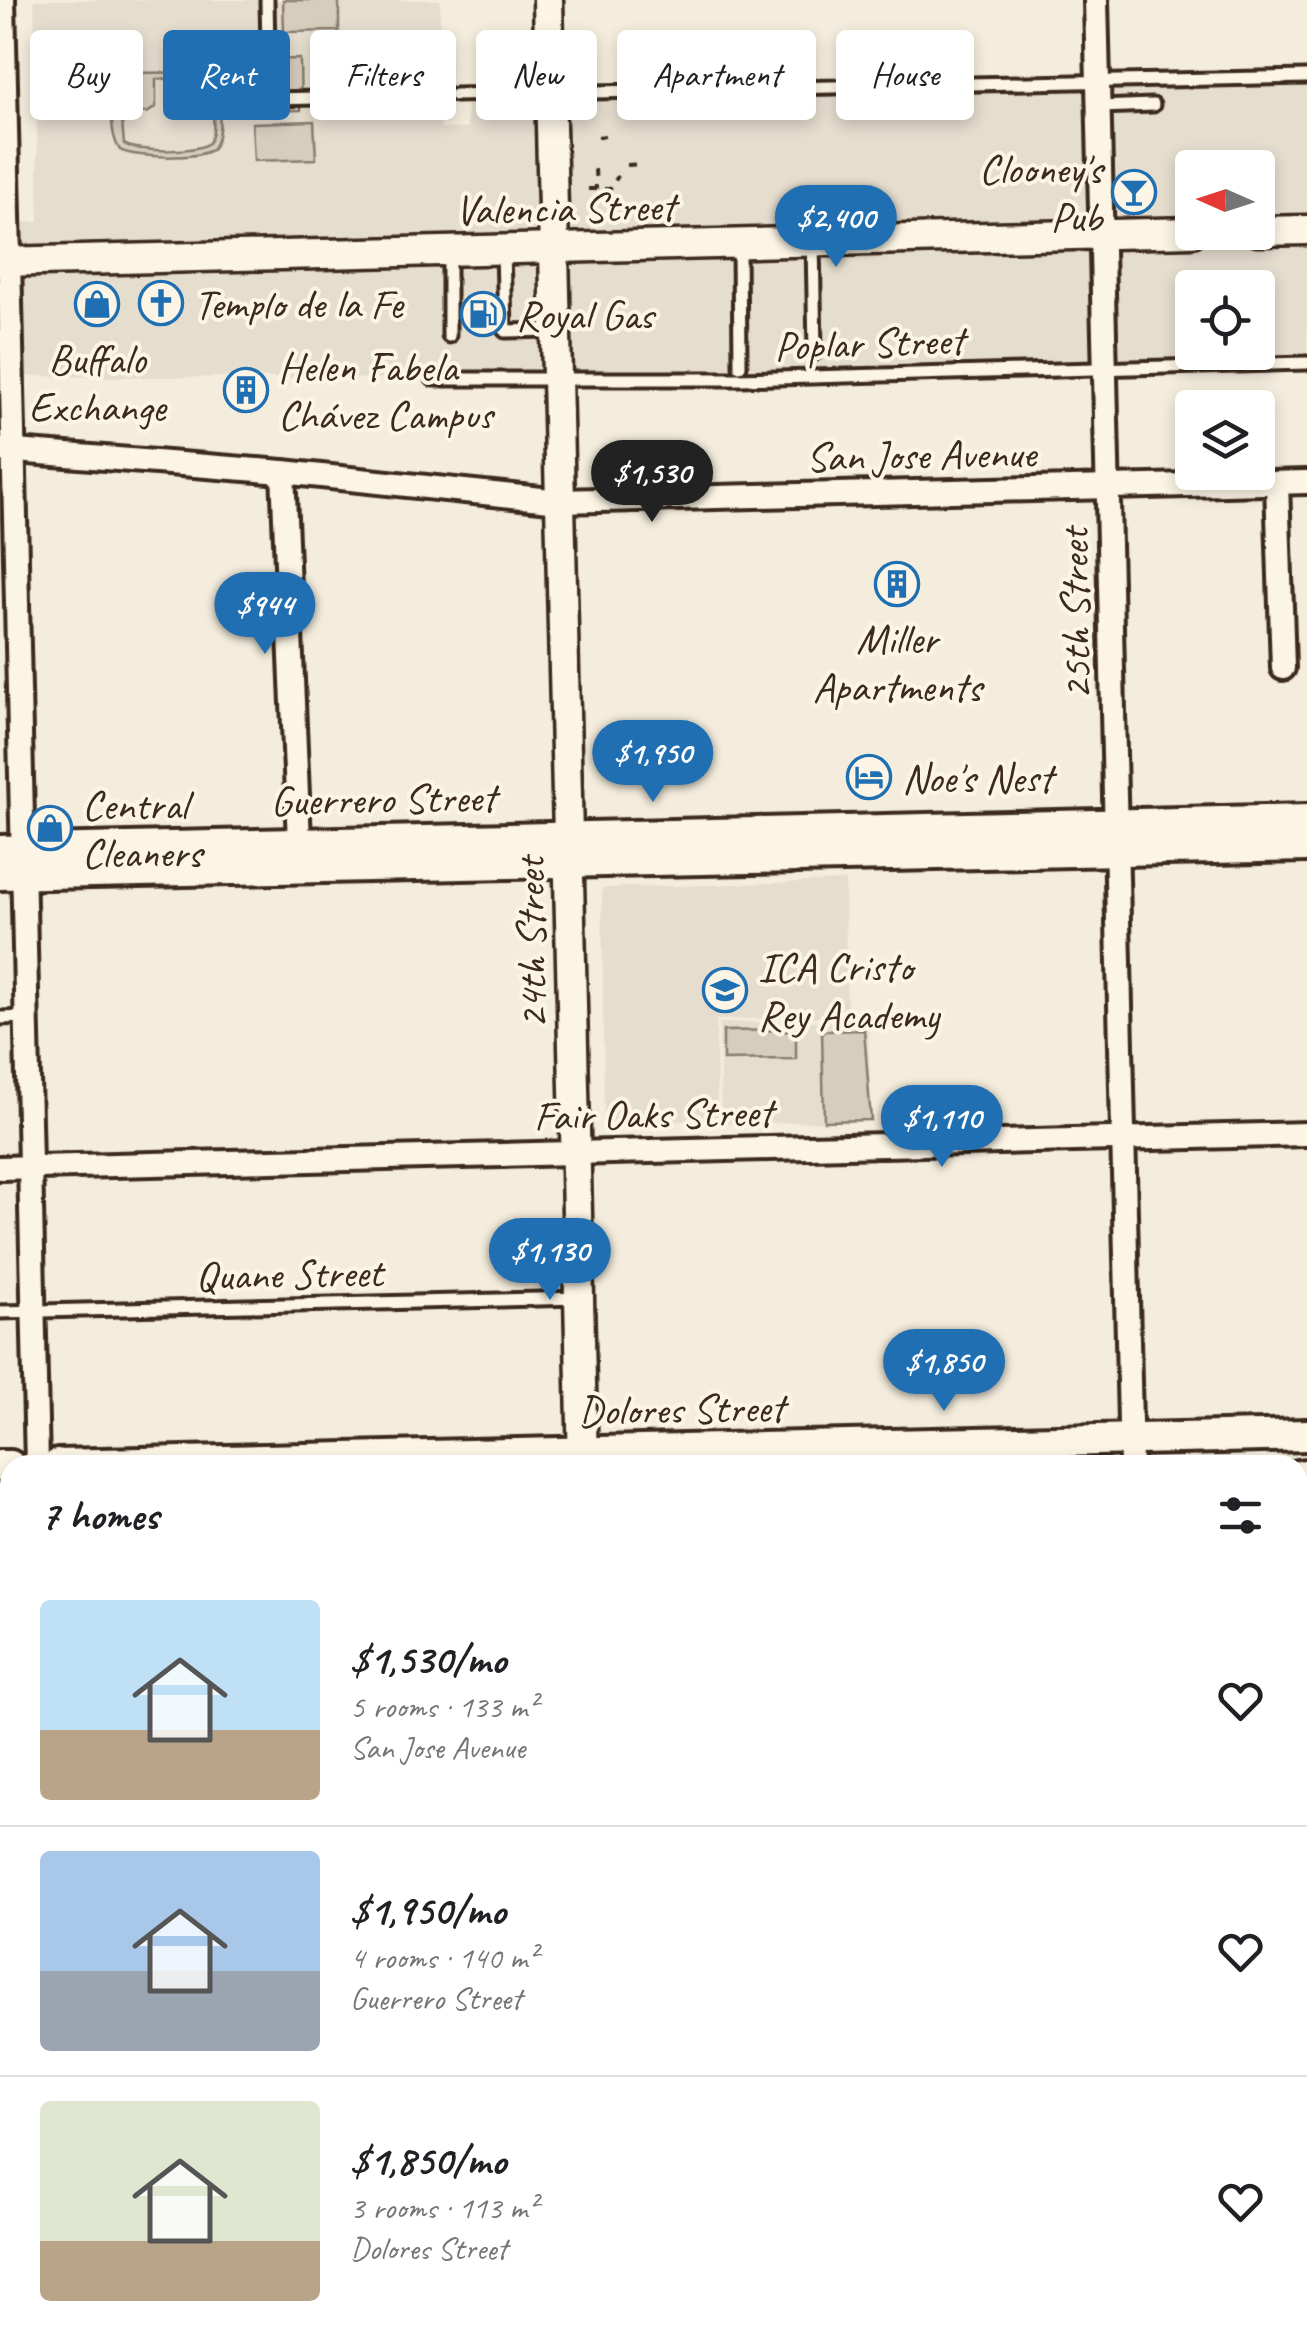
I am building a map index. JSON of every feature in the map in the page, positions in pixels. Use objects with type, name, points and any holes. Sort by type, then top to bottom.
[{"type":"main road","name":"Guerrero Street","points":[[12,862],[1116,837],[1307,820]]},
{"type":"main road","name":"Guerrero Street","points":[[1116,837],[1307,846]]},
{"type":"main road","name":"Guerrero Street","points":[[12,862],[298,841],[568,850]]},
{"type":"main road","name":"Dolores Street","points":[[928,1455],[1131,1452],[1307,1435]]},
{"type":"street","points":[[3,0],[12,862],[27,1018],[37,1455]]},
{"type":"street","name":"24th Street","points":[[548,0],[549,30]]},
{"type":"street","name":"25th Street","points":[[1096,0],[1131,1452]]},
{"type":"street","name":"24th Street","points":[[552,120],[582,1455]]},
{"type":"street","points":[[1275,231],[1307,230]]},
{"type":"street","name":"Valencia Street","points":[[5,262],[1175,232]]},
{"type":"street","name":"San Jose Avenue","points":[[7,451],[284,472],[560,501],[1307,482]]},
{"type":"street","points":[[284,472],[298,841]]},
{"type":"street","points":[[1277,483],[1282,668]]},
{"type":"street","name":"Fair Oaks Street","points":[[0,1168],[1307,1134]]},
{"type":"lane","points":[[267,0],[270,100],[310,98]]},
{"type":"lane","points":[[597,89],[1307,77]]},
{"type":"lane","points":[[1099,107],[1154,105]]},
{"type":"lane","points":[[813,242],[816,354]]},
{"type":"lane","points":[[739,243],[740,366]]},
{"type":"lane","points":[[504,249],[505,332],[556,330]]},
{"type":"lane","points":[[449,250],[449,336]]},
{"type":"lane","name":"Poplar Street","points":[[433,379],[740,379],[1307,363]]},
{"type":"lane","points":[[0,1018],[27,1018]]},
{"type":"lane","name":"Quane Street","points":[[0,1312],[579,1298]]},
{"type":"path","points":[[627,165],[641,164]]},
{"type":"path","points":[[596,170],[596,189]]},
{"type":"path","points":[[588,190],[610,189],[618,176]]},
{"type":"shaded area","points":[[34,0],[440,0],[440,30],[310,30],[310,120],[440,120],[441,129],[467,128],[467,92],[476,92],[476,120],[597,120],[597,90],[617,90],[617,120],[816,120],[816,87],[836,87],[836,120],[974,120],[974,85],[1307,81],[1307,360],[1275,361],[1275,270],[1175,270],[1175,363],[433,379],[13,376],[15,451],[0,450],[0,153],[7,223],[39,222],[37,120],[143,120],[143,30],[35,30]]},
{"type":"shaded area","points":[[283,0],[339,0],[339,30],[284,30]]},
{"type":"shaded area","points":[[290,59],[300,59],[301,110],[290,110]]},
{"type":"shaded area","points":[[143,73],[163,73],[163,79],[156,79],[156,107],[147,113],[143,113]]},
{"type":"shaded area","points":[[112,120],[122,120],[124,144],[168,150],[205,145],[210,141],[212,120],[220,120],[212,149],[167,157],[120,150]]},
{"type":"shaded area","points":[[314,121],[316,159],[254,161],[252,123]]},
{"type":"shaded area","name":"ICA Cristo Rey Academy","points":[[845,881],[847,1016],[716,1020],[717,1121],[604,1122],[602,888]]},
{"type":"shaded area","points":[[868,1020],[871,1120],[721,1124],[719,1023]]},
{"type":"shaded area","points":[[796,1030],[796,1059],[723,1060],[723,1031]]},
{"type":"shaded area","points":[[864,1030],[871,1120],[824,1121],[822,1031]]},
{"type":"place","name":"Clooney's Pub","points":[[1134,192]]},
{"type":"place","name":"Templo de la Fe","points":[[161,303]]},
{"type":"place","name":"Buffalo Exchange","points":[[97,304]]},
{"type":"place","name":"Royal Gas","points":[[483,314]]},
{"type":"place","name":"Helen Fabela Chávez Campus","points":[[246,390]]},
{"type":"place","name":"Miller Apartments","points":[[897,584]]},
{"type":"place","name":"Noe's Nest","points":[[869,777]]},
{"type":"place","name":"Central Cleaners","points":[[50,828]]},
{"type":"place","name":"ICA Cristo Rey Academy","points":[[725,990]]}]
